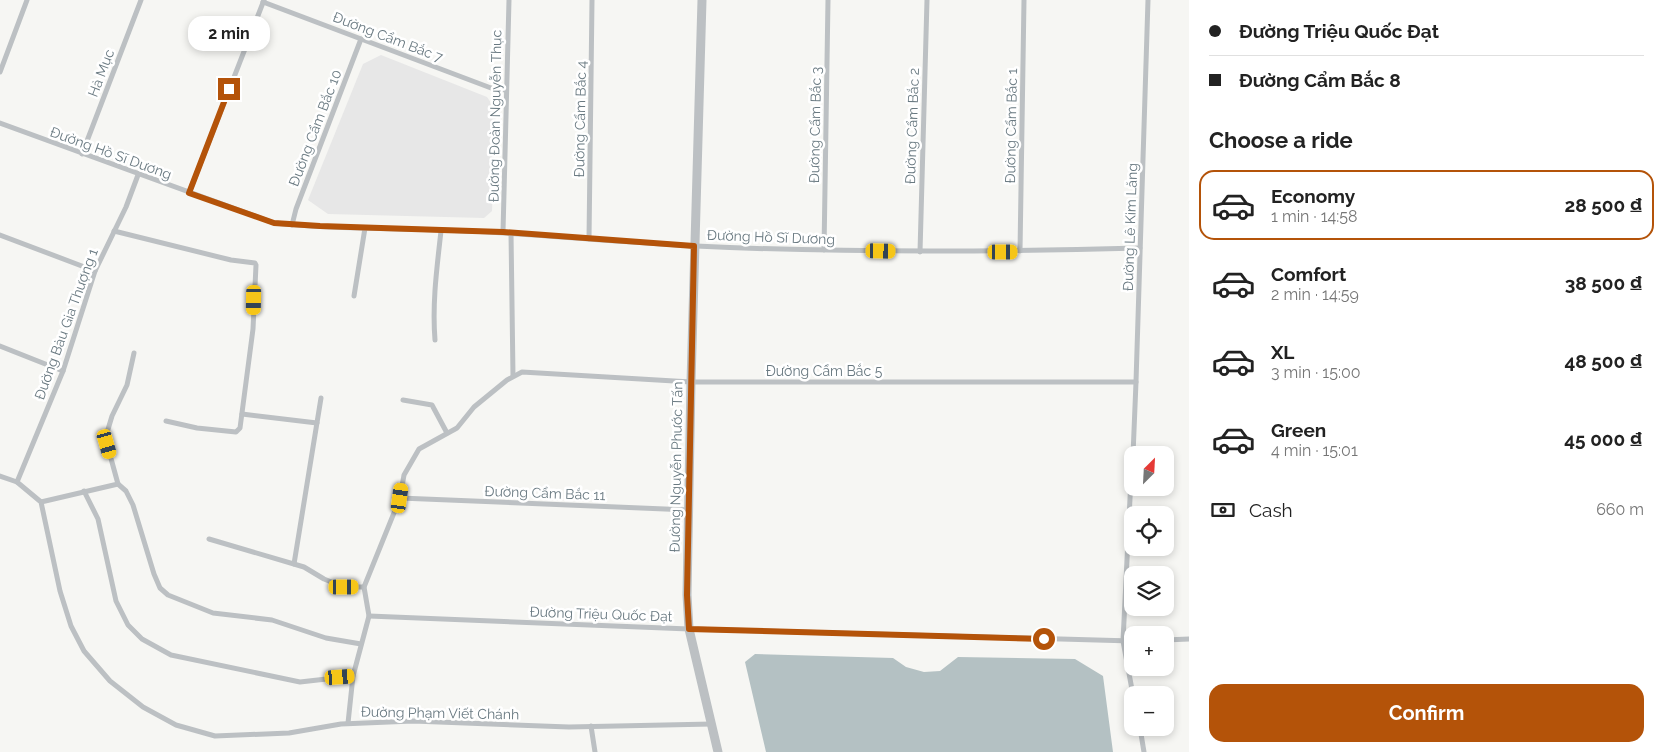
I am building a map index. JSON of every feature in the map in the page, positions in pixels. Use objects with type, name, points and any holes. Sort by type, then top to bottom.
[{"type":"street","points":[[0,72],[28,0]]},
{"type":"street","name":"Hà Mục","points":[[82,154],[142,0]]},
{"type":"street","name":"Đường Đoàn Nguyễn Thục","points":[[503,232],[509,0]]},
{"type":"street","name":"Đường Cẩm Bắc 4","points":[[589,239],[592,0]]},
{"type":"street","name":"Đường Nguyễn Phước Tấn","points":[[702,0],[694,246],[687,595],[689,629],[718,752]]},
{"type":"street","name":"Đường Cẩm Bắc 3","points":[[824,250],[828,0]]},
{"type":"street","name":"Đường Cẩm Bắc 2","points":[[920,252],[926,0]]},
{"type":"street","name":"Đường Cẩm Bắc 1","points":[[1020,251],[1024,0]]},
{"type":"street","name":"Đường Lê Kim Lăng","points":[[1133,446],[1148,0]]},
{"type":"street","points":[[189,193],[264,1]]},
{"type":"street","name":"Đường Cẩm Bắc 7","points":[[264,1],[491,88],[506,90]]},
{"type":"street","name":"Đường Cẩm Bắc 10","points":[[292,225],[296,209],[361,39]]},
{"type":"street","name":"Đường Hồ Sĩ Dương","points":[[0,123],[138,175],[274,223],[292,225],[503,232],[694,246],[824,250],[920,252],[1140,248]]},
{"type":"street","name":"Đường Bàu Gia Thượng 1","points":[[17,482],[63,371],[95,271],[138,175]]},
{"type":"street","points":[[354,296],[365,228]]},
{"type":"street","points":[[436,340],[433,318],[434,296],[441,230]]},
{"type":"street","points":[[114,231],[256,265],[253,329],[240,428],[237,431],[197,428],[166,421]]},
{"type":"street","points":[[348,723],[353,676],[368,616],[364,587],[400,498],[404,475],[419,449],[457,428],[474,407],[513,376],[511,233]]},
{"type":"street","points":[[0,235],[95,271]]},
{"type":"street","points":[[0,346],[63,371]]},
{"type":"street","points":[[134,353],[127,385],[112,416],[106,436],[118,484],[126,491],[133,505],[160,588],[168,596],[213,613],[272,620],[326,638],[361,644]]},
{"type":"street","name":"Đường Cẩm Bắc 5","points":[[513,376],[522,372],[691,382],[1136,382]]},
{"type":"street","points":[[294,564],[321,398]]},
{"type":"street","points":[[403,400],[432,406],[447,433]]},
{"type":"street","points":[[242,414],[317,423]]},
{"type":"street","points":[[0,476],[17,482],[40,502],[118,484]]},
{"type":"street","points":[[84,491],[98,519],[116,601],[128,625],[142,638],[171,655],[300,682],[353,676]]},
{"type":"street","name":"Đường Lê Kim Lăng","points":[[1131,496],[1123,641],[1132,686]]},
{"type":"street","name":"Đường Cẩm Bắc 11","points":[[400,498],[689,510]]},
{"type":"street","name":"Đường Phạm Viết Chánh","points":[[40,502],[60,591],[84,651],[110,682],[142,707],[176,725],[215,736],[289,733],[348,723],[413,721],[559,727],[712,724]]},
{"type":"street","points":[[208,539],[304,567],[324,579],[344,587],[364,587]]},
{"type":"street","name":"Đường Triệu Quốc Đạt","points":[[368,616],[689,629],[1123,641]]},
{"type":"street","points":[[1174,640],[1189,639]]},
{"type":"street","points":[[591,726],[595,752]]},
{"type":"street","points":[[1141,736],[1144,752]]},
{"type":"shaded area","points":[[381,55],[487,97],[496,110],[492,211],[484,218],[328,214],[308,200],[363,64]]},
{"type":"shaded area","points":[[755,654],[893,658],[906,667],[924,672],[940,671],[958,657],[1075,659],[1103,676],[1113,752],[766,752],[745,662]]},
{"type":"route","points":[[229,89],[189,193],[274,223],[503,232],[694,246],[687,595],[689,629],[1044,639]]}]
